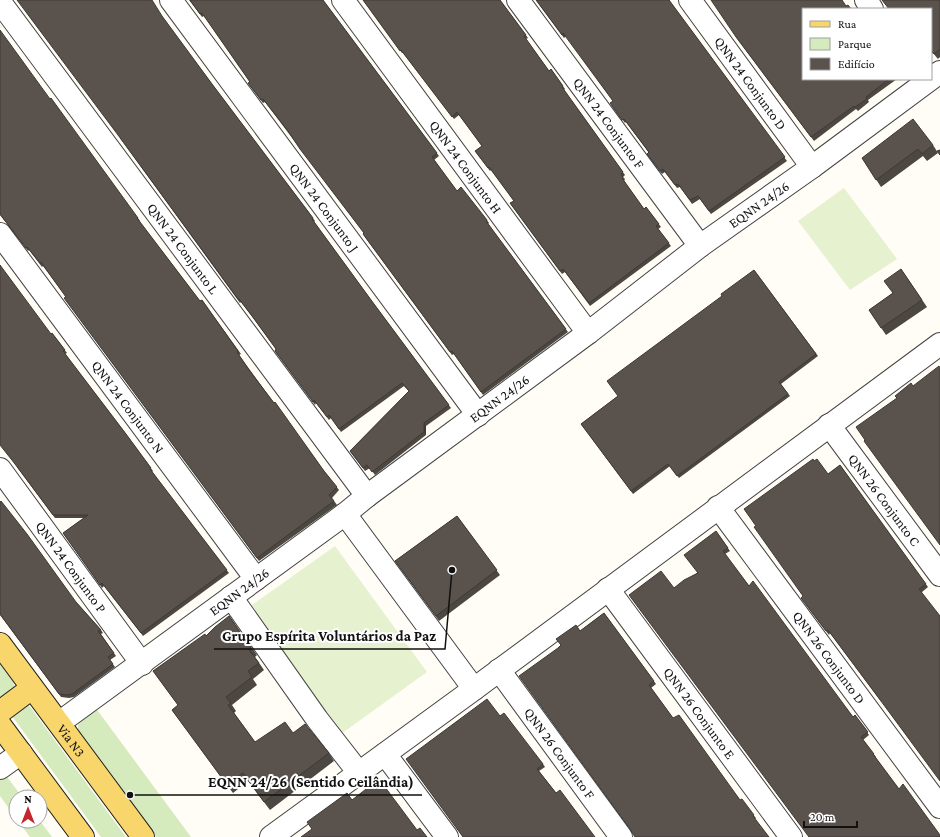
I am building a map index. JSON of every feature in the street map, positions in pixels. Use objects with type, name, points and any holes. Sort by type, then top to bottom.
[{"type":"main road","name":"Via N3","points":[[0,644],[143,837]]},
{"type":"main road","points":[[0,712],[32,688]]},
{"type":"main road","points":[[0,724],[83,837]]},
{"type":"street","name":"QNN 24 Conjunto J","points":[[171,0],[478,415]]},
{"type":"street","name":"QNN 24 Conjunto H","points":[[343,0],[588,333]]},
{"type":"street","name":"QNN 24 Conjunto F","points":[[518,0],[700,246]]},
{"type":"street","name":"QNN 24 Conjunto D","points":[[690,0],[812,167]]},
{"type":"street","name":"QNN 24 Conjunto L","points":[[0,2],[367,496]]},
{"type":"street","name":"EQNN 24/26","points":[[59,723],[256,580],[588,333],[700,246],[812,167],[926,80]]},
{"type":"street","name":"QNN 24 Conjunto N","points":[[0,234],[256,580]]},
{"type":"street","points":[[272,837],[940,344]]},
{"type":"street","name":"QNN 26 Conjunto C","points":[[829,426],[940,575]]},
{"type":"street","name":"QNN 24 Conjunto P","points":[[0,469],[142,664]]},
{"type":"street","name":"QNN 26 Conjunto D","points":[[718,507],[940,807]]},
{"type":"street","points":[[345,514],[474,689]]},
{"type":"street","name":"QNN 26 Conjunto E","points":[[608,589],[791,837]]},
{"type":"street","points":[[231,597],[317,719],[359,773]]},
{"type":"street","name":"QNN 26 Conjunto F","points":[[498,670],[621,837]]},
{"type":"street","points":[[0,768],[21,754]]},
{"type":"street","points":[[385,754],[446,837]]},
{"type":"green space","points":[[844,188],[897,259],[850,290],[798,221]]},
{"type":"green space","points":[[335,546],[427,672],[341,734],[249,607]]},
{"type":"green space","points":[[0,665],[13,682],[16,690],[6,699],[0,698]]},
{"type":"green space","points":[[28,704],[126,837],[101,837],[12,716]]},
{"type":"green space","points":[[95,707],[191,837],[156,837],[78,730],[78,725]]},
{"type":"green space","points":[[5,774],[16,789],[8,789],[8,807],[0,796],[0,777]]},
{"type":"green space","points":[[24,829],[46,829],[52,837],[30,837]]},
{"type":"building","points":[[17,0],[152,0],[162,16],[313,218],[312,219],[449,405],[424,423],[424,432],[372,472],[367,465],[363,468],[350,451],[409,391],[402,383],[339,429],[329,415],[327,417],[314,400],[313,402],[275,351],[276,349],[252,316]]},
{"type":"building","points":[[190,0],[323,0],[437,153],[432,157],[457,191],[461,187],[487,220],[486,221],[566,329],[481,392],[288,131],[263,99],[261,100],[248,83],[250,82],[202,13],[200,14]]},
{"type":"building","points":[[363,0],[500,0],[526,35],[524,36],[549,71],[551,69],[563,86],[562,87],[623,172],[621,174],[623,177],[622,178],[644,209],[646,207],[659,224],[656,226],[669,243],[589,303],[563,269],[560,271],[510,203],[514,201],[475,151],[482,146],[457,112],[452,117],[401,50],[400,51]]},
{"type":"building","points":[[536,0],[669,0],[785,157],[709,211],[698,196],[690,200],[678,184],[675,185],[663,169],[660,171],[647,154],[649,152],[610,103],[613,101],[563,33],[562,35]]},
{"type":"building","points":[[711,0],[842,0],[846,6],[848,5],[850,8],[802,8],[802,80],[888,80],[866,97],[867,99],[855,107],[854,106],[811,137],[736,37]]},
{"type":"building","points":[[882,0],[940,0],[940,49],[934,54],[932,51],[932,8],[888,8]]},
{"type":"building","points":[[0,30],[137,218],[200,301],[202,300],[238,351],[237,352],[249,370],[274,403],[275,402],[337,487],[329,495],[334,501],[257,558],[64,298],[66,297],[41,262],[40,263],[27,247],[26,248],[0,214]]},
{"type":"building","points":[[913,119],[933,145],[922,154],[918,149],[876,180],[862,158]]},
{"type":"building","points":[[0,265],[51,334],[52,333],[65,350],[63,351],[126,434],[151,468],[150,469],[227,570],[141,633],[102,583],[100,585],[63,533],[88,515],[53,515],[0,445]]},
{"type":"building","points":[[901,269],[922,300],[881,328],[869,310],[893,293],[884,281]]},
{"type":"building","points":[[754,270],[816,354],[779,382],[788,394],[677,476],[668,464],[631,491],[581,424],[618,396],[607,381],[722,296],[721,294]]},
{"type":"building","points":[[939,366],[940,545],[864,441],[865,440],[856,427],[897,398],[895,396],[911,383],[913,386]]},
{"type":"building","points":[[813,459],[814,461],[817,459],[828,474],[840,465],[926,584],[919,589],[940,616],[940,781],[828,630],[826,631],[801,598],[803,596],[754,527],[756,526],[744,509]]},
{"type":"building","points":[[1,501],[27,534],[76,602],[101,630],[98,631],[114,653],[108,657],[113,664],[72,694],[59,694],[0,614]]},
{"type":"building","points":[[457,516],[497,570],[436,616],[395,561]]},
{"type":"building","points":[[716,531],[728,548],[723,551],[749,586],[753,581],[853,717],[855,715],[868,732],[861,737],[899,789],[903,784],[940,837],[809,837],[629,595],[661,571],[674,588],[684,580],[698,573],[684,555]]},
{"type":"building","points":[[604,613],[654,681],[649,685],[673,718],[679,715],[740,800],[742,799],[769,837],[635,837],[519,676],[561,645],[556,639],[576,625],[580,631]]},
{"type":"building","points":[[229,616],[251,648],[249,650],[259,663],[248,671],[252,677],[226,697],[231,703],[228,705],[255,742],[285,722],[293,733],[305,724],[329,753],[264,802],[243,773],[227,785],[172,710],[178,705],[153,671],[205,634],[206,636]]},
{"type":"building","points":[[487,699],[500,716],[504,713],[543,764],[537,769],[556,793],[560,790],[595,837],[463,837],[406,759]]},
{"type":"building","points":[[379,779],[417,830],[420,828],[427,837],[301,837],[312,829],[307,822],[347,793],[352,800]]},
{"type":"place","name":"Grupo Espírita Voluntários da Paz","points":[[452,570]]},
{"type":"place","name":"EQNN 24/26 (Sentido Ceilândia)","points":[[130,795]]}]
